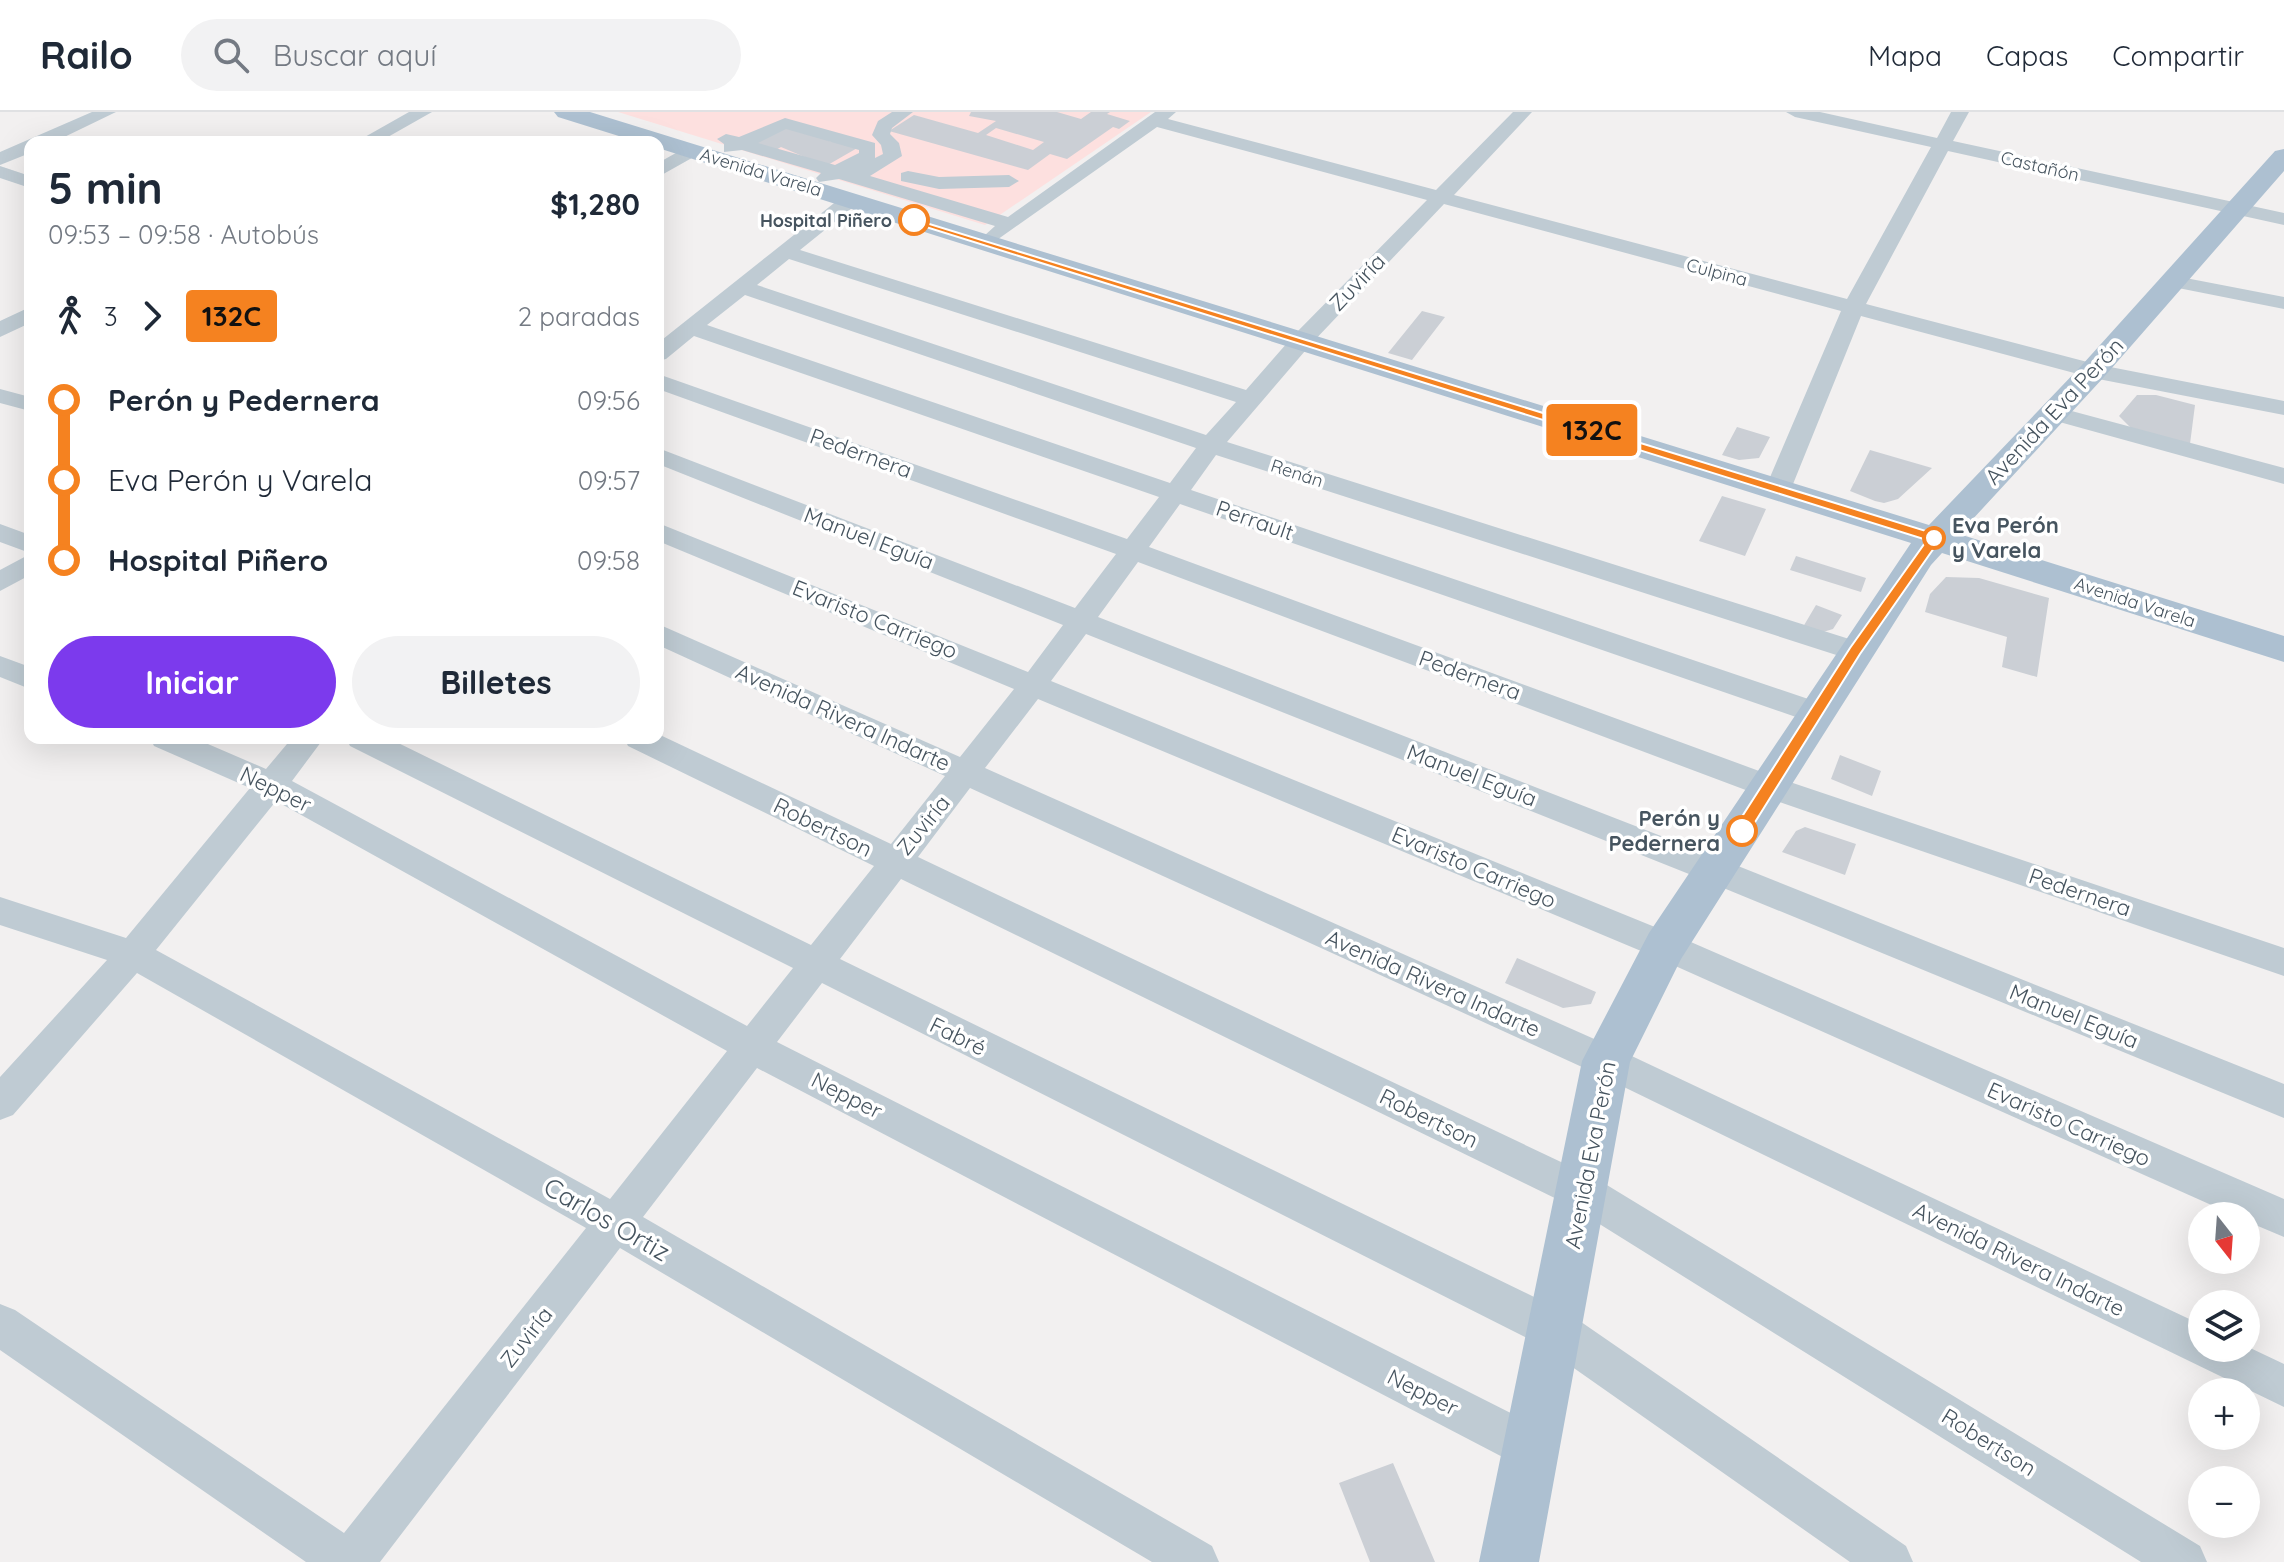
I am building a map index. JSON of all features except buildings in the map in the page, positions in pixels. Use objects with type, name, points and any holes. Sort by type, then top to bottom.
[{"type":"main road","name":"Avenida Varela","points":[[566,112],[663,136]]},
{"type":"main road","name":"Avenida Varela","points":[[664,136],[835,186],[985,243],[1303,339],[2284,649]]},
{"type":"main road","name":"Avenida Eva Perón","points":[[1523,1554],[1532,1448],[1606,1061],[1665,946],[1855,651],[1934,538],[2093,371],[2233,209],[2284,156]]},
{"type":"street","points":[[53,136],[107,112]]},
{"type":"street","points":[[377,136],[423,112]]},
{"type":"street","points":[[715,149],[770,117],[819,112]]},
{"type":"street","points":[[835,186],[893,156],[890,143],[874,131],[904,112]]},
{"type":"street","name":"Zuviría","points":[[348,1562],[1034,684],[1211,445],[1303,339],[1523,112]]},
{"type":"street","name":"Castañón","points":[[1795,112],[2284,219]]},
{"type":"street","points":[[1778,489],[1853,308],[1960,112]]},
{"type":"street","points":[[985,243],[1161,117]]},
{"type":"street","name":"Culpina","points":[[1161,117],[1437,199],[2093,371],[2284,408]]},
{"type":"street","points":[[664,169],[785,123],[868,147],[868,155],[835,186],[786,252],[664,350]]},
{"type":"street","points":[[0,159],[24,149]]},
{"type":"street","points":[[881,162],[915,179],[955,183],[1009,181]]},
{"type":"street","points":[[0,172],[24,180]]},
{"type":"street","points":[[940,203],[953,194],[955,183]]},
{"type":"street","points":[[835,186],[940,203],[1011,224]]},
{"type":"street","points":[[786,252],[1250,399]]},
{"type":"street","points":[[2170,281],[2284,303]]},
{"type":"street","name":"Renán","points":[[742,287],[1211,445],[1855,651]]},
{"type":"street","points":[[0,330],[24,317]]},
{"type":"street","name":"Perrault","points":[[693,328],[1816,713]]},
{"type":"street","name":"Pedernera","points":[[664,383],[1134,551],[1770,787],[2284,962]]},
{"type":"street","points":[[0,396],[24,402]]},
{"type":"street","points":[[2053,413],[2284,476]]},
{"type":"street","name":"Manuel Eguía","points":[[664,457],[1716,871],[2284,1101]]},
{"type":"street","points":[[0,532],[22,566]]},
{"type":"street","name":"Evaristo Carriego","points":[[664,533],[1665,946],[2284,1218]]},
{"type":"street","name":"Avenida Rivera Indarte","points":[[664,637],[1606,1061],[2188,1340]]},
{"type":"street","points":[[0,666],[24,676]]},
{"type":"street","name":"Nepper","points":[[179,744],[273,785],[752,1047],[1532,1448]]},
{"type":"street","points":[[0,1103],[133,954],[304,744]]},
{"type":"street","name":"Fabré","points":[[373,744],[813,965],[1556,1330],[1890,1562]]},
{"type":"street","name":"Robertson","points":[[651,744],[1583,1192],[2184,1562]]},
{"type":"street","name":"Carlos Ortiz","points":[[0,911],[133,954],[615,1223],[1196,1562]]},
{"type":"street","points":[[0,1325],[348,1562]]},
{"type":"street","name":"Avenida Rivera Indarte","points":[[2234,1362],[2284,1386]]},
{"type":"shaded area","points":[[618,112],[1151,112],[985,225]]},
{"type":"bus line","name":"132C","points":[[914,220],[1934,538],[1855,651],[1742,831]]},
{"type":"place","name":"Hospital Piñero","points":[[914,220]]},
{"type":"place","name":"Eva Perón y Varela","points":[[1934,538]]},
{"type":"place","name":"Perón y Pedernera","points":[[1742,831]]}]
